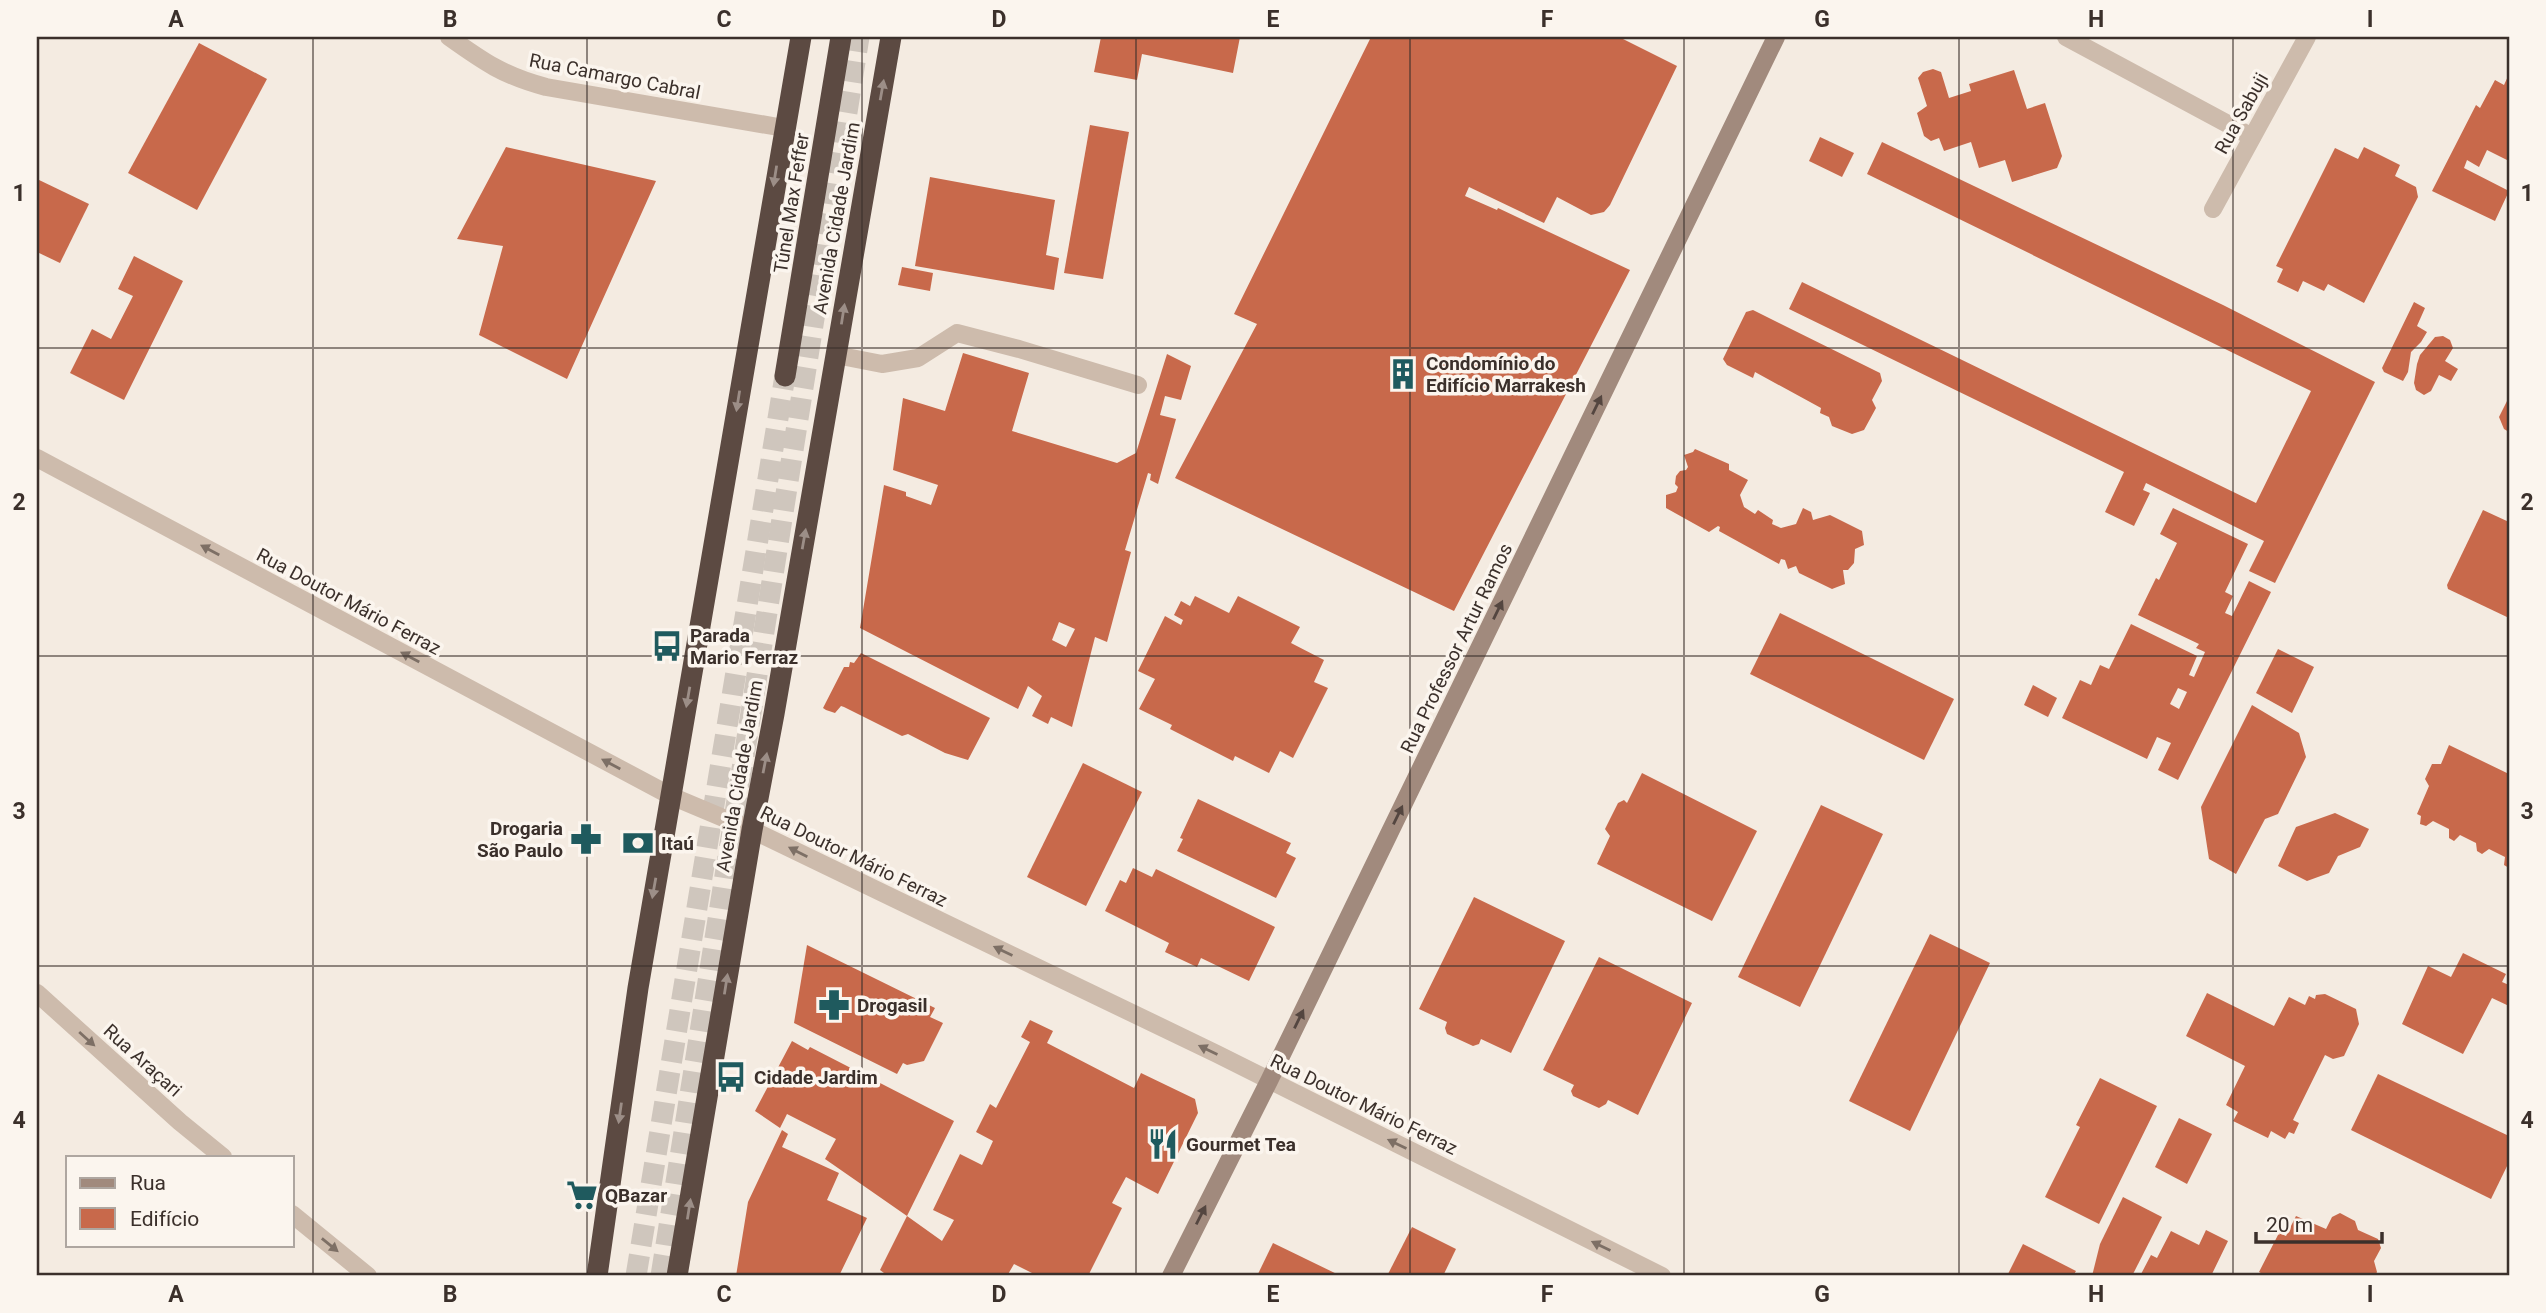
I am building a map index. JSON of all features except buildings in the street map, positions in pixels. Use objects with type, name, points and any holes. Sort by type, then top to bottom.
[{"type":"highway","points":[[597,1276],[638,988],[783,128],[801,37]]},
{"type":"highway","name":"Túnel Max Feffer","points":[[785,376],[841,37]]},
{"type":"highway","name":"Avenida Cidade Jardim","points":[[677,1276],[891,37]]},
{"type":"street","name":"Rua Camargo Cabral","points":[[449,37],[484,62],[516,79],[546,87],[783,128]]},
{"type":"street","name":"Rua Professor Artur Ramos","points":[[1171,1276],[1269,1081],[1776,37]]},
{"type":"street","points":[[2066,37],[2252,138]]},
{"type":"street","name":"Rua Sabuji","points":[[2213,209],[2307,37]]},
{"type":"street","points":[[836,355],[883,365],[918,358],[957,333],[1019,348],[1138,385]]},
{"type":"street","name":"Rua Doutor Mário Ferraz","points":[[37,458],[671,796],[752,830],[1269,1081],[1662,1276]]},
{"type":"street","name":"Rua Araçari","points":[[37,993],[180,1122],[222,1156]]},
{"type":"street","points":[[294,1216],[360,1274]]},
{"type":"tunnel","points":[[661,1276],[859,37]]},
{"type":"tunnel","points":[[636,1276],[785,376]]},
{"type":"place","name":"Condomínio do Edifício Marrakesh","points":[[1403,374]]},
{"type":"place","name":"Parada Mario Ferraz","points":[[667,646]]},
{"type":"place","name":"Drogaria São Paulo","points":[[586,839]]},
{"type":"place","name":"Itaú","points":[[638,843]]},
{"type":"place","name":"Drogasil","points":[[834,1005]]},
{"type":"place","name":"Cidade Jardim","points":[[731,1077]]},
{"type":"place","name":"Gourmet Tea","points":[[1163,1144]]},
{"type":"place","name":"QBazar","points":[[582,1195]]}]
